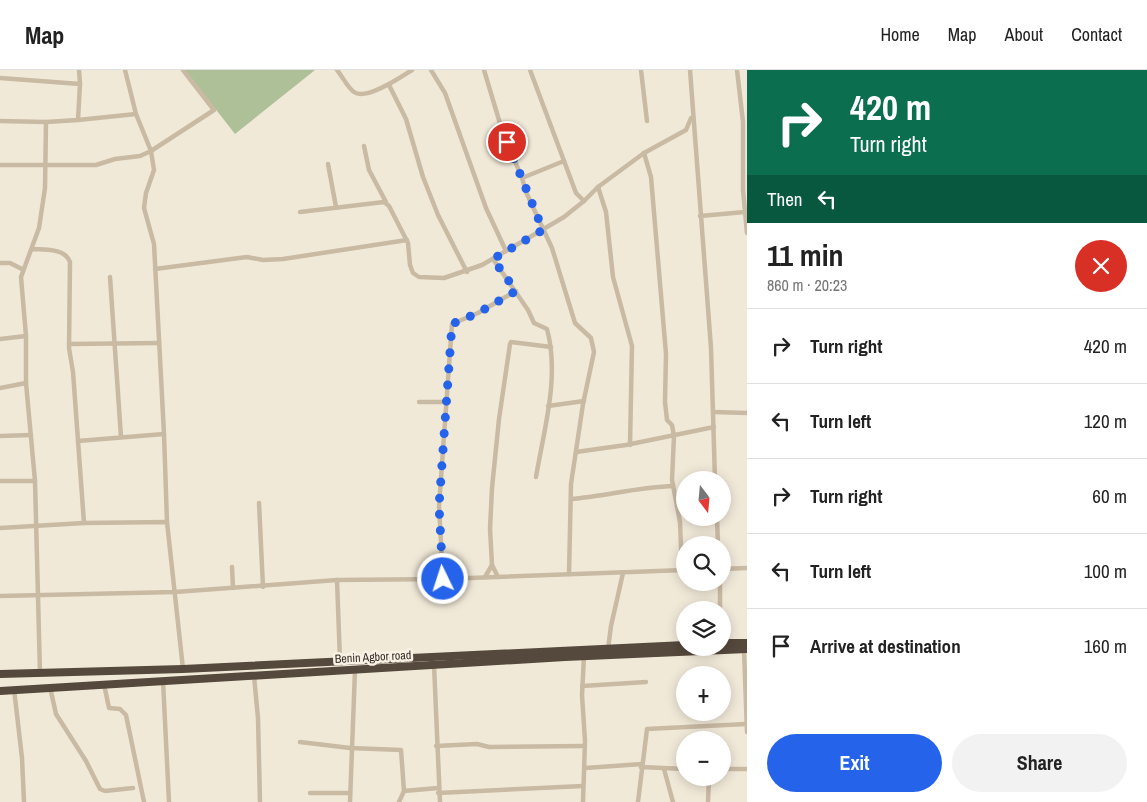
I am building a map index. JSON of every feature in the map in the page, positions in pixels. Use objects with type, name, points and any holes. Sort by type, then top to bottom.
[{"type":"highway","points":[[731,644],[746,647]]},
{"type":"highway","name":"Benin Agbor road","points":[[0,691],[434,665],[584,653],[608,649],[676,645]]},
{"type":"highway","name":"Benin Agbor road","points":[[0,674],[183,669],[340,661],[746,647]]},
{"type":"street","points":[[78,120],[79,70]]},
{"type":"street","points":[[125,70],[136,114],[151,151],[154,170],[151,185],[146,193],[144,208],[154,244],[167,522],[171,580],[175,592],[183,669]]},
{"type":"street","points":[[0,165],[96,166],[115,159],[140,156],[151,151],[214,111],[183,70]]},
{"type":"street","points":[[337,70],[354,92],[358,94],[367,94],[389,85],[412,70]]},
{"type":"street","points":[[431,70],[445,93],[486,208],[506,251]]},
{"type":"street","points":[[484,70],[502,130],[526,192],[552,248],[575,323],[591,338],[593,345],[594,352],[571,484],[569,574]]},
{"type":"street","points":[[530,70],[576,193],[584,201]]},
{"type":"street","points":[[641,70],[647,121]]},
{"type":"street","points":[[690,70],[714,412],[715,471]]},
{"type":"street","points":[[736,70],[744,132],[747,233]]},
{"type":"street","points":[[0,78],[80,84]]},
{"type":"street","points":[[389,85],[406,119],[423,177],[438,215],[467,272]]},
{"type":"street","points":[[0,121],[46,122],[136,114]]},
{"type":"street","points":[[364,146],[369,170],[407,240],[410,265],[415,276],[444,278],[467,272],[493,259],[564,218],[598,187],[644,153],[686,130],[692,116]]},
{"type":"street","points":[[40,673],[36,595],[37,526],[35,481],[26,383],[26,336],[21,283],[22,269],[32,249],[39,228],[45,165],[46,122]]},
{"type":"street","points":[[686,130],[694,132]]},
{"type":"street","points":[[644,153],[651,177],[666,354],[664,366],[666,415],[674,436],[673,486],[681,536]]},
{"type":"street","points":[[522,178],[564,161]]},
{"type":"street","points":[[328,164],[336,207]]},
{"type":"street","points":[[598,187],[606,212],[613,277],[632,346],[630,445]]},
{"type":"street","points":[[300,212],[381,201],[387,203]]},
{"type":"street","points":[[700,216],[745,212]]},
{"type":"street","points":[[155,269],[247,256],[263,260],[283,259],[407,240]]},
{"type":"street","points":[[32,249],[60,252],[69,258],[69,344],[84,523]]},
{"type":"street","points":[[493,259],[516,291],[534,323],[547,329],[551,347],[552,367],[548,406],[536,477]]},
{"type":"street","points":[[0,263],[10,263],[22,269]]},
{"type":"street","points":[[110,277],[113,344],[121,437]]},
{"type":"street","points":[[443,579],[439,506],[448,402],[452,324],[478,313],[516,291]]},
{"type":"street","points":[[0,339],[26,336]]},
{"type":"street","points":[[69,344],[158,342]]},
{"type":"street","points":[[498,577],[492,565],[490,529],[492,488],[499,419],[510,344],[511,342],[527,343],[551,347]]},
{"type":"street","points":[[0,388],[26,383]]},
{"type":"street","points":[[548,406],[584,401]]},
{"type":"street","points":[[420,402],[448,402]]},
{"type":"street","points":[[714,412],[747,413]]},
{"type":"street","points":[[576,452],[630,445],[714,427]]},
{"type":"street","points":[[78,442],[164,434]]},
{"type":"street","points":[[0,436],[31,435]]},
{"type":"street","points":[[0,481],[35,481]]},
{"type":"street","points":[[571,499],[606,496],[653,486],[673,486]]},
{"type":"street","points":[[259,503],[263,587]]},
{"type":"street","points":[[0,528],[84,523],[167,522]]},
{"type":"street","points":[[485,577],[492,565]]},
{"type":"street","points":[[232,567],[233,588]]},
{"type":"street","points":[[731,569],[747,568]]},
{"type":"street","points":[[0,596],[175,592],[263,587],[337,580],[443,579],[676,570]]},
{"type":"street","points":[[608,649],[622,573]]},
{"type":"street","points":[[337,580],[340,661]]},
{"type":"street","points":[[746,647],[747,732]]},
{"type":"street","points":[[583,802],[582,686],[584,653]]},
{"type":"street","points":[[434,665],[436,746],[440,802]]},
{"type":"street","points":[[350,802],[350,748],[355,670]]},
{"type":"street","points":[[254,676],[258,718],[260,802]]},
{"type":"street","points":[[163,681],[170,802]]},
{"type":"street","points":[[582,686],[646,682]]},
{"type":"street","points":[[104,684],[109,708],[120,709],[126,715],[144,802]]},
{"type":"street","points":[[50,687],[56,714],[86,761],[100,790],[105,792],[132,788]]},
{"type":"street","points":[[14,689],[22,758],[24,802]]},
{"type":"street","points":[[638,802],[648,729],[746,724]]},
{"type":"street","points":[[300,742],[350,748],[400,750],[404,791],[399,802]]},
{"type":"street","points":[[436,746],[477,744],[489,747],[584,746]]},
{"type":"street","points":[[584,768],[642,765],[676,769]]},
{"type":"street","points":[[664,769],[673,802]]},
{"type":"street","points":[[731,769],[747,769]]},
{"type":"street","points":[[404,791],[583,786]]},
{"type":"street","points":[[708,802],[709,786]]},
{"type":"street","points":[[310,793],[350,794]]},
{"type":"green space","points":[[185,70],[315,70],[235,134]]},
{"type":"route","points":[[443,579],[439,506],[452,324],[478,313],[516,291],[493,259],[543,230],[507,142]]}]
